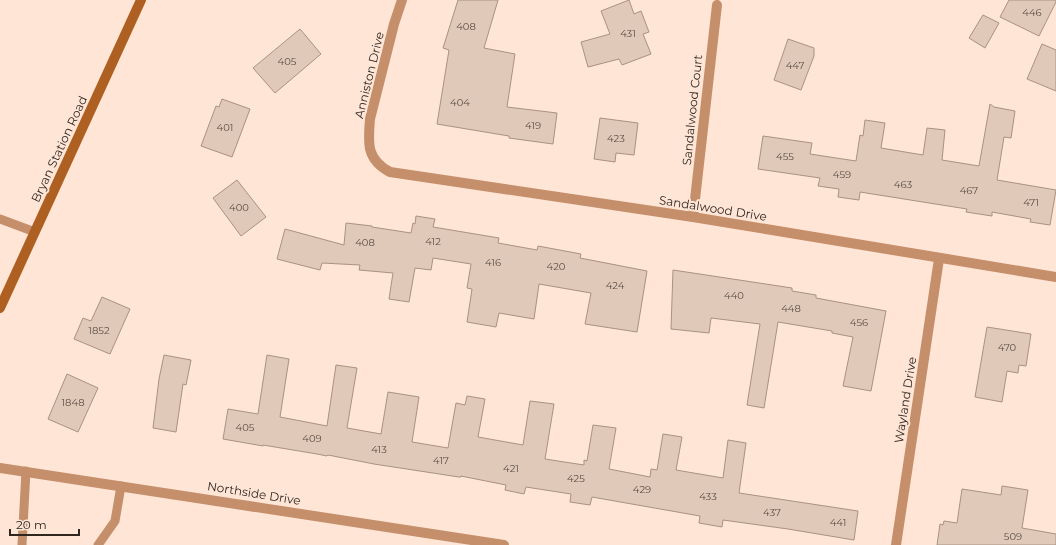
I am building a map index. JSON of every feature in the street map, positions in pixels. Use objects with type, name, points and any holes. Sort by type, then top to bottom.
[{"type":"main road","name":"Bryan Station Road","points":[[0,308],[141,0]]},
{"type":"street","name":"Anniston Drive","points":[[371,156],[368,134],[370,119],[394,24],[402,0]]},
{"type":"street","name":"Sandalwood Court","points":[[693,217],[717,5]]},
{"type":"street","name":"Sandalwood Drive","points":[[371,156],[381,167],[390,172],[693,217],[939,259],[1056,277]]},
{"type":"street","name":"Wayland Drive","points":[[896,545],[939,259]]},
{"type":"street","name":"Northside Drive","points":[[0,468],[504,545]]},
{"type":"lane","points":[[0,219],[35,232]]},
{"type":"lane","points":[[22,545],[26,472]]},
{"type":"lane","points":[[98,545],[115,521],[121,486]]},
{"type":"building","points":[[458,0],[498,0],[484,48],[515,54],[507,107],[557,113],[553,144],[509,138],[509,136],[437,124],[449,50],[443,48]]},
{"type":"building","points":[[629,0],[634,14],[641,11],[649,32],[643,34],[651,54],[622,65],[619,59],[588,67],[581,42],[610,34],[601,11]]},
{"type":"building","points":[[1009,0],[1056,0],[1056,2],[1039,36],[1000,17]]},
{"type":"building","points":[[983,15],[999,23],[985,48],[969,38]]},
{"type":"building","points":[[300,29],[321,54],[275,93],[253,68]]},
{"type":"building","points":[[788,39],[814,48],[814,56],[801,90],[774,80]]},
{"type":"building","points":[[1042,44],[1056,50],[1056,91],[1027,79]]},
{"type":"building","points":[[222,99],[250,109],[232,157],[201,146],[216,106],[219,107]]},
{"type":"building","points":[[990,104],[994,107],[1015,111],[1011,138],[1004,137],[997,180],[1056,190],[1050,225],[1030,222],[1031,219],[992,212],[992,216],[966,212],[967,209],[860,192],[859,200],[838,197],[839,189],[818,186],[820,178],[758,169],[763,136],[812,143],[810,154],[856,161],[860,135],[863,136],[865,120],[885,123],[881,148],[923,155],[927,128],[945,130],[942,160],[979,166]]},
{"type":"building","points":[[600,118],[638,123],[634,155],[616,153],[615,162],[594,159]]},
{"type":"building","points":[[237,180],[266,217],[241,236],[213,198]]},
{"type":"building","points":[[416,216],[435,219],[433,227],[499,238],[498,243],[537,250],[538,246],[581,254],[580,258],[647,271],[637,332],[585,324],[591,293],[539,284],[534,319],[499,313],[496,327],[467,322],[472,289],[467,288],[471,264],[433,258],[431,270],[415,268],[409,302],[389,299],[393,273],[359,270],[360,265],[322,263],[320,270],[277,259],[285,229],[344,245],[346,223],[411,233],[413,223],[415,224]]},
{"type":"building","points":[[673,270],[792,288],[792,291],[816,295],[816,298],[886,311],[871,391],[843,386],[853,337],[832,333],[832,331],[778,322],[764,408],[747,405],[760,324],[711,318],[709,333],[671,329]]},
{"type":"building","points":[[102,297],[130,309],[110,354],[74,339],[83,318],[91,321]]},
{"type":"building","points":[[987,327],[1031,334],[1026,366],[1019,365],[1018,373],[1007,371],[1002,402],[975,397]]},
{"type":"building","points":[[164,355],[191,360],[186,385],[183,384],[176,432],[153,428],[159,379]]},
{"type":"building","points":[[267,355],[289,359],[280,417],[327,426],[336,365],[357,368],[347,428],[381,434],[388,392],[419,397],[412,442],[448,448],[456,403],[465,405],[467,396],[485,399],[478,437],[523,445],[530,401],[554,404],[545,459],[584,465],[584,460],[587,461],[593,425],[616,428],[609,469],[650,477],[651,469],[657,470],[663,434],[682,437],[676,470],[723,478],[728,440],[746,443],[739,493],[858,511],[854,540],[723,520],[722,527],[699,523],[700,516],[592,497],[590,505],[570,502],[571,494],[526,487],[524,494],[505,490],[506,485],[461,476],[459,477],[374,464],[328,455],[223,439],[228,409],[258,414]]},
{"type":"building","points":[[67,374],[98,388],[78,432],[48,419]]},
{"type":"building","points":[[1002,486],[1028,490],[1022,528],[1056,534],[1056,545],[937,545],[940,524],[943,525],[944,521],[957,523],[962,489],[1001,495]]}]
